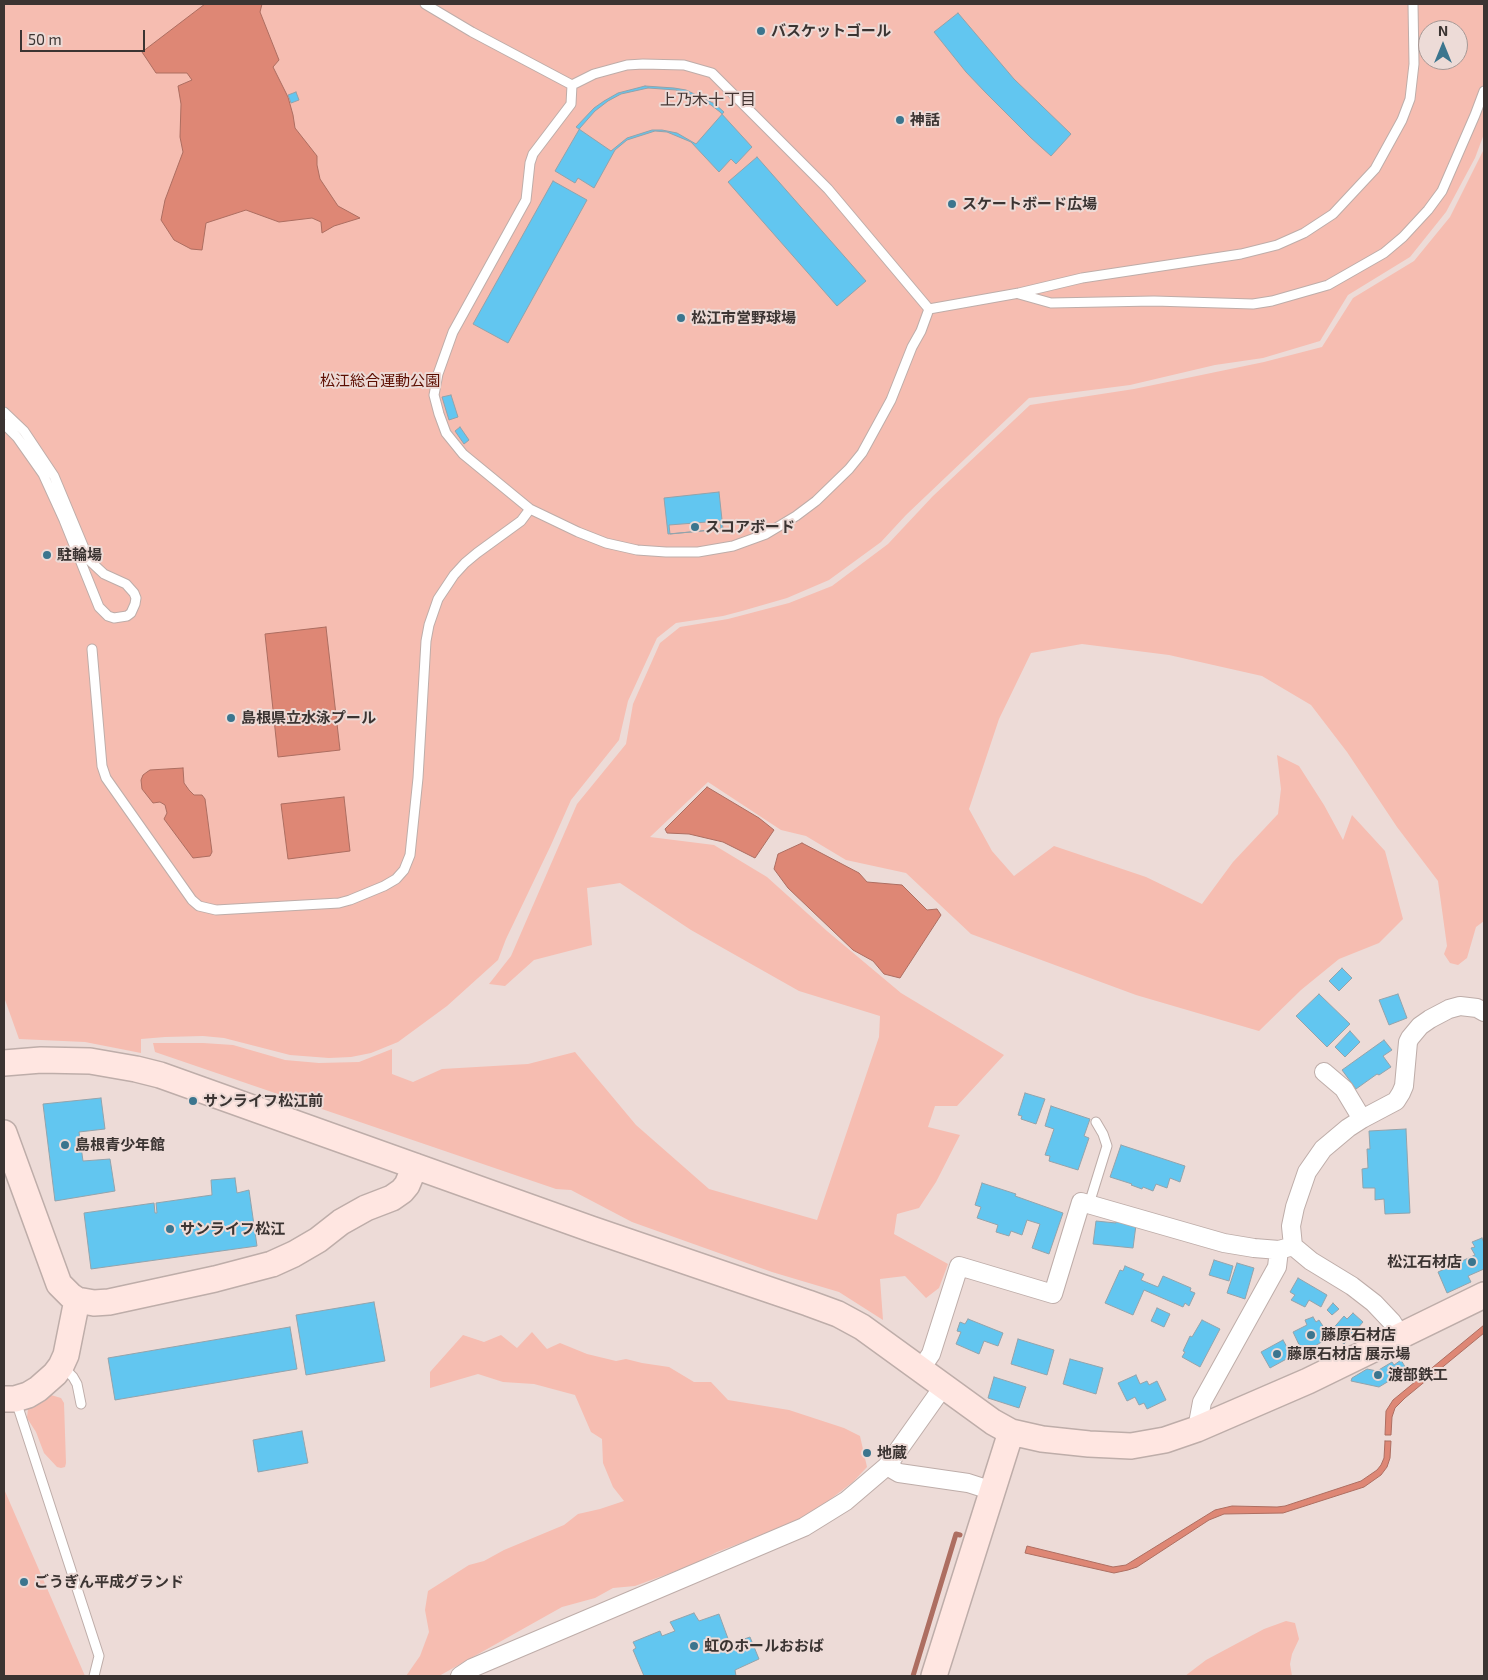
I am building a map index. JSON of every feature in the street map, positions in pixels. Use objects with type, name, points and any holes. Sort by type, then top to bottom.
[{"type":"street","points":[[1197,1430],[1202,1402],[1278,1267],[1286,1248],[1295,1207],[1307,1172],[1323,1149],[1348,1128],[1396,1101],[1404,1086],[1408,1042],[1420,1026],[1449,1009],[1460,1006],[1477,1008],[1484,1012]]},
{"type":"street","points":[[4,1063],[90,1061],[144,1071],[169,1078],[591,1229],[838,1314],[862,1327],[993,1422],[1011,1432],[1042,1439],[1131,1446],[1165,1440],[1197,1430],[1308,1381],[1484,1295]]},
{"type":"street","points":[[1324,1072],[1344,1090],[1362,1119]]},
{"type":"street","points":[[4,1133],[59,1284],[77,1300],[94,1303],[109,1302],[215,1279],[272,1264],[318,1240],[341,1222],[366,1208],[392,1198],[408,1185],[415,1166]]},
{"type":"street","points":[[920,1370],[931,1354],[959,1266],[1053,1294],[1081,1202],[1224,1243],[1254,1248],[1286,1248],[1312,1261],[1352,1286],[1374,1303],[1392,1322],[1400,1335]]},
{"type":"street","points":[[9,1399],[28,1395],[38,1389],[62,1366],[77,1300]]},
{"type":"street","points":[[460,1676],[472,1668],[804,1527],[846,1501],[887,1466],[943,1387]]},
{"type":"street","points":[[934,1676],[1011,1432]]},
{"type":"street","points":[[887,1466],[899,1473],[968,1483],[993,1490]]},
{"type":"lane","points":[[425,4],[472,32],[572,85]]},
{"type":"lane","points":[[929,308],[1019,294],[1082,278],[1241,254],[1278,245],[1304,233],[1333,214],[1375,169],[1402,120],[1410,100],[1414,64],[1413,4]]},
{"type":"lane","points":[[572,85],[594,74],[627,65],[684,65],[712,73],[828,189],[929,308]]},
{"type":"lane","points":[[572,85],[571,104],[533,154],[530,163],[526,200],[453,332],[438,374],[434,395],[438,414],[446,433],[463,454],[530,509],[606,543],[637,550],[698,552],[733,546],[766,534],[796,516],[816,501],[849,469],[862,453],[891,400],[929,308]]},
{"type":"lane","points":[[1019,294],[1051,303],[1154,301],[1253,304],[1272,301],[1328,285],[1384,253],[1403,237],[1428,210],[1442,192],[1476,115],[1484,90]]},
{"type":"lane","points":[[4,412],[24,431],[54,476],[89,560],[104,574],[126,584],[134,592],[135,604],[131,613],[127,616],[114,618],[108,616],[99,607],[64,520],[43,474],[17,437],[4,424]]},
{"type":"lane","points":[[92,649],[102,766],[106,778],[192,900],[199,906],[216,910],[339,903],[350,900],[396,879],[404,870],[410,855],[418,778],[426,641],[430,618],[438,599],[454,575],[465,563],[521,521],[530,509]]},
{"type":"lane","points":[[1089,1204],[1107,1146],[1107,1140],[1096,1122]]},
{"type":"lane","points":[[62,1366],[73,1376],[77,1384],[81,1404]]},
{"type":"lane","points":[[9,1399],[99,1656],[94,1676]]},
{"type":"green space","name":"松江総合運動公園","points":[[4,4],[1484,4],[1484,134],[1475,158],[1446,212],[1410,257],[1348,295],[1320,341],[1263,358],[1215,365],[1130,385],[1029,398],[906,515],[881,542],[829,580],[787,598],[742,611],[723,616],[676,623],[657,638],[628,701],[619,740],[571,800],[498,960],[447,1006],[398,1042],[371,1053],[351,1057],[329,1058],[290,1055],[224,1038],[203,1036],[141,1039],[141,1053],[85,1042],[19,1039],[4,997]]},
{"type":"green space","points":[[1484,149],[1484,921],[1476,927],[1467,958],[1458,965],[1450,963],[1444,954],[1447,946],[1438,881],[1397,827],[1347,752],[1311,705],[1262,676],[1169,655],[1082,644],[1031,653],[999,719],[969,809],[992,851],[1014,876],[1054,846],[1146,877],[1202,904],[1233,862],[1278,814],[1281,789],[1277,755],[1299,766],[1324,805],[1343,840],[1352,815],[1385,851],[1403,919],[1379,943],[1339,959],[1301,990],[1259,1031],[1136,995],[971,934],[906,873],[846,860],[806,836],[781,830],[708,782],[650,837],[714,845],[767,877],[827,931],[901,993],[1004,1055],[957,1106],[935,1106],[928,1127],[960,1135],[936,1182],[919,1208],[897,1214],[894,1234],[948,1264],[939,1288],[926,1298],[905,1276],[880,1279],[883,1320],[839,1292],[772,1272],[632,1222],[571,1190],[556,1189],[155,1052],[153,1043],[233,1045],[285,1060],[319,1063],[359,1062],[392,1049],[392,1074],[413,1082],[442,1069],[528,1064],[575,1052],[636,1125],[709,1189],[817,1220],[879,1037],[880,1016],[799,991],[691,930],[620,883],[587,888],[592,945],[534,960],[505,986],[489,984],[511,956],[577,804],[626,744],[633,704],[660,643],[680,627],[728,619],[789,603],[832,586],[888,544],[933,496],[1030,405],[1134,389],[1264,362],[1322,347],[1353,298],[1414,261],[1450,217]]},
{"type":"green space","points":[[532,1332],[547,1349],[560,1343],[587,1354],[616,1361],[626,1359],[669,1367],[694,1382],[711,1382],[728,1400],[789,1410],[844,1428],[860,1436],[867,1467],[853,1482],[799,1523],[717,1552],[692,1565],[635,1586],[613,1588],[595,1598],[562,1607],[439,1676],[406,1676],[420,1656],[429,1632],[425,1610],[428,1591],[469,1565],[484,1561],[504,1550],[564,1525],[578,1514],[624,1501],[613,1487],[603,1463],[602,1439],[591,1432],[575,1395],[534,1384],[503,1382],[478,1374],[430,1388],[430,1372],[463,1335],[484,1342],[501,1335],[517,1348]]},
{"type":"green space","points":[[51,1395],[61,1398],[64,1403],[66,1463],[65,1467],[61,1468],[57,1467],[44,1453],[36,1432],[27,1418],[28,1408],[32,1404]]},
{"type":"green space","name":"ごうぎん平成グランド","points":[[4,1489],[85,1676],[4,1676]]},
{"type":"green space","points":[[1286,1621],[1295,1623],[1299,1639],[1292,1654],[1290,1664],[1292,1676],[1185,1676],[1206,1660],[1264,1629]]},
{"type":"shaded area","points":[[205,4],[262,4],[260,12],[279,60],[273,67],[288,97],[295,128],[317,156],[320,179],[338,206],[360,218],[334,226],[322,233],[321,222],[312,218],[279,222],[246,210],[206,223],[202,250],[191,249],[174,240],[161,220],[165,200],[183,152],[180,137],[181,104],[178,86],[192,80],[187,73],[156,73],[142,52]]},
{"type":"shaded area","points":[[326,627],[340,750],[278,757],[265,634]]},
{"type":"shaded area","points":[[183,768],[184,783],[194,795],[202,795],[205,799],[212,852],[210,856],[193,858],[164,819],[167,813],[165,805],[160,802],[153,803],[142,789],[141,780],[143,775],[150,770]]},
{"type":"shaded area","points":[[707,787],[759,818],[774,830],[755,858],[723,842],[689,834],[667,833],[665,829]]},
{"type":"shaded area","points":[[344,797],[350,851],[288,859],[281,804]]},
{"type":"shaded area","points":[[802,843],[859,873],[867,882],[902,885],[927,910],[937,909],[941,915],[900,978],[884,974],[873,961],[853,950],[788,888],[774,869],[778,854]]},
{"type":"shaded area","points":[[1484,1325],[1484,1333],[1395,1408],[1392,1417],[1391,1435],[1385,1435],[1386,1411],[1393,1400]]},
{"type":"shaded area","points":[[1385,1441],[1391,1441],[1390,1458],[1387,1467],[1381,1475],[1364,1487],[1283,1513],[1224,1514],[1209,1520],[1137,1567],[1128,1570],[1114,1573],[1025,1553],[1027,1546],[1113,1567],[1126,1565],[1215,1510],[1232,1506],[1285,1506],[1361,1481],[1381,1465],[1384,1458]]},
{"type":"building","points":[[958,13],[1014,79],[1071,134],[1051,156],[966,72],[934,32]]},
{"type":"building","points":[[645,86],[686,90],[715,104],[724,112],[696,144],[677,133],[652,130],[627,138],[611,151],[576,127],[594,108],[604,101],[618,93]]},
{"type":"building","points":[[648,88],[688,93],[711,105],[720,112],[752,147],[736,164],[731,159],[719,172],[691,142],[667,132],[655,131],[627,140],[615,150],[594,188],[578,178],[575,183],[555,171],[580,128],[595,111],[621,94]]},
{"type":"building","points":[[296,92],[299,100],[291,103],[288,95]]},
{"type":"building","points":[[757,157],[866,281],[837,306],[728,182]]},
{"type":"building","points":[[553,181],[587,200],[508,343],[473,324]]},
{"type":"building","points":[[451,395],[458,417],[449,420],[442,397]]},
{"type":"building","points":[[460,427],[469,440],[464,444],[455,431]]},
{"type":"building","points":[[719,492],[723,529],[668,534],[664,498]]},
{"type":"building","name":"スコアボード","points":[[720,521],[721,529],[670,534],[669,525]]},
{"type":"building","points":[[1342,968],[1352,978],[1339,991],[1329,981]]},
{"type":"building","points":[[1319,994],[1350,1024],[1327,1047],[1296,1016]]},
{"type":"building","points":[[1398,994],[1407,1018],[1389,1025],[1379,1000]]},
{"type":"building","points":[[1350,1031],[1360,1042],[1345,1057],[1335,1047]]},
{"type":"building","points":[[1384,1040],[1392,1050],[1383,1056],[1391,1067],[1379,1075],[1377,1074],[1356,1089],[1342,1070]]},
{"type":"building","points":[[1025,1093],[1045,1099],[1036,1124],[1021,1119],[1022,1116],[1018,1115]]},
{"type":"building","name":"島根青少年館","points":[[101,1098],[105,1129],[79,1132],[83,1161],[110,1159],[115,1191],[55,1201],[43,1104]]},
{"type":"building","points":[[1051,1106],[1090,1119],[1084,1136],[1089,1138],[1078,1170],[1049,1161],[1050,1156],[1045,1155],[1054,1129],[1045,1126]]},
{"type":"building","points":[[1406,1129],[1410,1213],[1385,1214],[1384,1199],[1375,1200],[1375,1188],[1363,1188],[1362,1169],[1368,1168],[1367,1149],[1370,1149],[1369,1131]]},
{"type":"building","points":[[1121,1145],[1185,1166],[1180,1182],[1170,1178],[1167,1188],[1156,1184],[1153,1191],[1143,1187],[1142,1189],[1110,1177]]},
{"type":"building","name":"サンライフ松江","points":[[235,1178],[237,1193],[249,1190],[257,1246],[91,1269],[84,1213],[154,1203],[155,1213],[157,1213],[156,1203],[212,1195],[211,1180]]},
{"type":"building","points":[[982,1183],[1063,1213],[1049,1254],[1032,1248],[1040,1224],[1027,1220],[1022,1235],[1011,1231],[1009,1236],[996,1232],[998,1225],[977,1218],[981,1207],[975,1205]]},
{"type":"building","points":[[1116,1220],[1136,1225],[1133,1248],[1093,1244],[1096,1221],[1116,1223]]},
{"type":"building","name":"松江石材店","points":[[1482,1238],[1484,1243],[1484,1269],[1468,1276],[1471,1282],[1447,1293],[1438,1272],[1475,1255],[1471,1248],[1475,1247],[1472,1242]]},
{"type":"building","points":[[1214,1260],[1233,1266],[1229,1281],[1209,1275]]},
{"type":"building","points":[[1237,1263],[1254,1268],[1245,1299],[1227,1293]]},
{"type":"building","points":[[1125,1266],[1144,1274],[1141,1280],[1158,1287],[1163,1276],[1191,1288],[1190,1291],[1195,1293],[1189,1306],[1185,1303],[1183,1307],[1144,1290],[1133,1315],[1105,1303],[1120,1270],[1123,1271]]},
{"type":"building","points":[[1298,1278],[1327,1295],[1321,1307],[1309,1300],[1305,1307],[1291,1300],[1295,1295],[1290,1292]]},
{"type":"building","points":[[374,1302],[385,1361],[306,1375],[296,1315]]},
{"type":"building","points":[[1333,1303],[1339,1309],[1332,1315],[1327,1310]]},
{"type":"building","points":[[1157,1308],[1170,1314],[1164,1327],[1151,1321]]},
{"type":"building","points":[[1353,1313],[1363,1322],[1344,1344],[1330,1332],[1344,1316],[1347,1319]]},
{"type":"building","name":"藤原石材店","points":[[1313,1317],[1316,1322],[1319,1320],[1330,1337],[1303,1353],[1293,1332],[1307,1325],[1305,1320]]},
{"type":"building","points":[[968,1319],[1003,1333],[998,1346],[984,1341],[979,1354],[956,1344],[961,1332],[957,1331],[960,1322],[965,1324]]},
{"type":"building","points":[[1202,1320],[1220,1329],[1200,1367],[1182,1357],[1190,1336],[1192,1337]]},
{"type":"building","points":[[290,1327],[297,1369],[115,1400],[108,1358]]},
{"type":"building","points":[[1018,1339],[1054,1350],[1047,1375],[1011,1364]]},
{"type":"building","name":"藤原石材店 展示場","points":[[1283,1340],[1292,1356],[1270,1368],[1261,1352]]},
{"type":"building","points":[[1070,1359],[1103,1368],[1096,1394],[1063,1384]]},
{"type":"building","name":"渡部鉄工","points":[[1401,1360],[1407,1370],[1379,1387],[1351,1381],[1352,1378],[1367,1369],[1377,1371],[1392,1362],[1394,1365]]},
{"type":"building","points":[[1136,1375],[1140,1384],[1147,1381],[1149,1385],[1157,1381],[1166,1400],[1147,1409],[1144,1403],[1139,1405],[1135,1397],[1127,1401],[1118,1383]]},
{"type":"building","points":[[994,1377],[1026,1387],[1019,1408],[988,1398]]},
{"type":"building","points":[[302,1431],[308,1463],[258,1472],[253,1440]]},
{"type":"building","name":"虹のホールおおば","points":[[694,1613],[699,1621],[719,1614],[730,1644],[750,1637],[759,1659],[735,1670],[736,1676],[644,1676],[633,1650],[636,1648],[633,1642],[660,1631],[662,1636],[675,1631],[670,1622]]},
{"type":"waterway","points":[[913,1676],[956,1534],[960,1535]]},
{"type":"place","name":"バスケットゴール","points":[[761,31]]},
{"type":"place","name":"神話","points":[[900,120]]},
{"type":"place","name":"スケートボード広場","points":[[952,204]]},
{"type":"place","name":"松江市営野球場","points":[[681,318]]},
{"type":"place","name":"スコアボード","points":[[695,527]]},
{"type":"place","name":"駐輪場","points":[[47,555]]},
{"type":"place","name":"島根県立水泳プール","points":[[231,718]]},
{"type":"place","name":"サンライフ松江前","points":[[193,1101]]},
{"type":"place","name":"島根青少年館","points":[[65,1145]]},
{"type":"place","name":"サンライフ松江","points":[[170,1229]]},
{"type":"place","name":"松江石材店","points":[[1472,1262]]},
{"type":"place","name":"藤原石材店","points":[[1311,1335]]},
{"type":"place","name":"藤原石材店 展示場","points":[[1277,1354]]},
{"type":"place","name":"渡部鉄工","points":[[1378,1375]]},
{"type":"place","name":"地蔵","points":[[867,1453]]},
{"type":"place","name":"ごうぎん平成グランド","points":[[24,1582]]},
{"type":"place","name":"虹のホールおおば","points":[[694,1646]]},
{"type":"district","name":"上乃木十丁目","points":[[708,100]]}]
